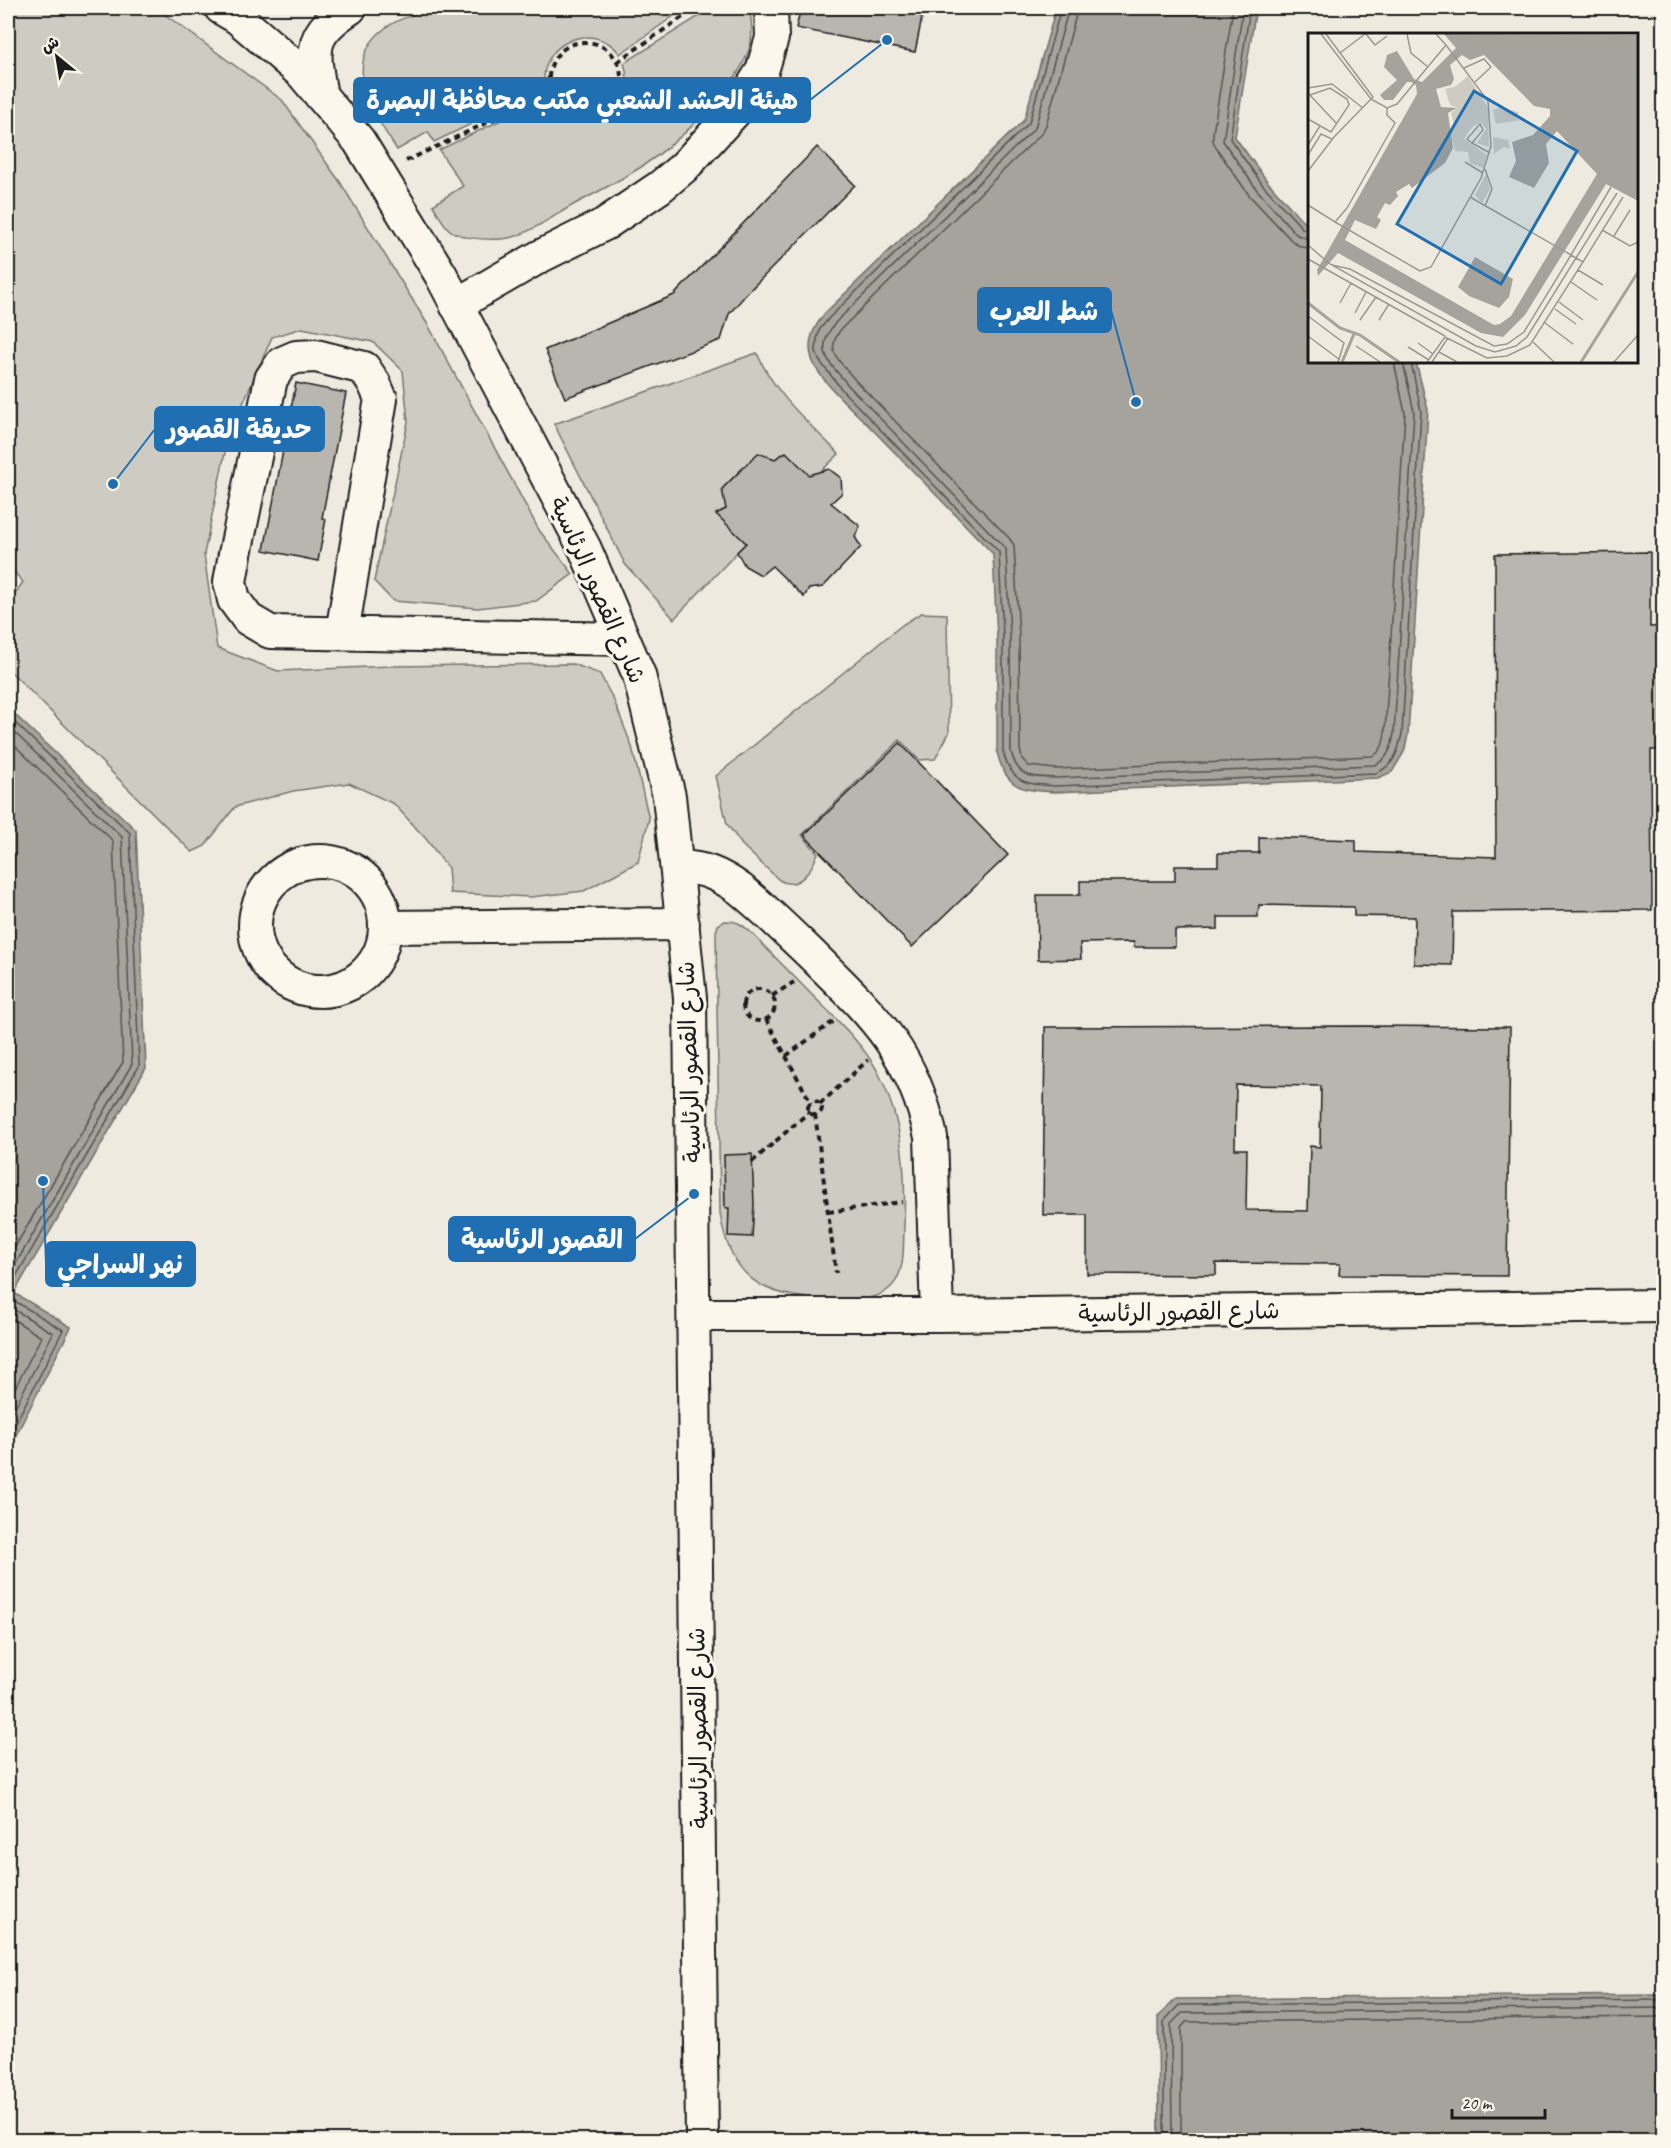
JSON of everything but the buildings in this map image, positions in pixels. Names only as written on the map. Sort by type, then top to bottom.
[{"type":"street","name":"شارع القصور الرئاسية","points":[[221,8],[238,18],[302,73],[359,141],[441,274],[585,549],[639,675],[669,796],[690,998],[702,2140]]},
{"type":"street","points":[[321,96],[315,64],[317,40],[329,21],[350,8]]},
{"type":"street","points":[[456,305],[539,257],[605,224],[660,187],[684,167],[741,106],[762,70],[772,38],[771,8]]},
{"type":"street","points":[[342,633],[381,399],[374,382],[364,368],[316,356],[296,357],[282,363],[271,379],[230,582],[234,600],[248,619],[270,632],[623,639]]},
{"type":"street","points":[[318,861],[339,863],[358,872],[373,887],[382,906],[386,927],[381,948],[370,967],[353,981],[333,990],[311,990],[291,984],[273,971],[261,953],[255,932],[256,910],[265,891],[279,875],[297,865],[318,861]]},
{"type":"street","points":[[677,868],[702,868],[728,880],[740,889],[860,1002],[900,1053],[916,1084],[926,1112],[931,1137],[937,1314]]},
{"type":"street","points":[[386,927],[683,924]]},
{"type":"street","name":"شارع القصور الرئاسية","points":[[693,1315],[1664,1306]]},
{"type":"path","points":[[617,62],[696,8]]},
{"type":"path","points":[[587,43],[599,46],[609,52],[617,62],[620,73],[617,95],[600,111],[578,114],[558,102],[552,92],[549,81],[550,69],[560,54],[575,44],[587,43]]},
{"type":"path","points":[[379,174],[552,92]]},
{"type":"path","points":[[755,990],[766,991],[774,998],[775,1009],[766,1019],[753,1020],[744,1009],[745,1000],[755,990]]},
{"type":"path","points":[[786,1056],[860,1002]]},
{"type":"path","points":[[766,1019],[811,1103]]},
{"type":"path","points":[[820,1104],[891,1040]]},
{"type":"path","points":[[815,1114],[808,1107],[817,1101],[820,1104]]},
{"type":"path","points":[[815,1114],[821,1110],[820,1104]]},
{"type":"path","points":[[752,1162],[810,1111]]},
{"type":"path","points":[[815,1114],[836,1273]]},
{"type":"path","points":[[828,1212],[934,1198]]},
{"type":"shaded area","points":[[8,8],[156,8],[282,100],[340,182],[428,325],[539,530],[573,574],[536,601],[478,608],[393,601],[374,581],[408,422],[403,371],[373,342],[302,328],[272,337],[228,438],[204,554],[217,648],[278,671],[391,666],[573,664],[600,674],[615,703],[632,747],[649,819],[638,862],[584,891],[531,897],[450,893],[448,868],[427,840],[394,804],[349,783],[293,791],[235,807],[205,846],[192,852],[8,669],[8,604],[23,582],[8,565]]},
{"type":"shaded area","points":[[431,8],[685,8],[620,54],[609,43],[596,38],[582,37],[569,41],[558,48],[549,59],[545,72],[545,88],[434,142],[428,132],[397,150],[379,121],[365,90],[362,74],[364,58],[371,43],[389,25]]},
{"type":"shaded area","points":[[712,8],[749,8],[752,30],[750,47],[730,84],[702,116],[671,145],[633,172],[520,235],[499,239],[472,238],[457,234],[446,226],[433,205],[463,186],[439,150],[549,97],[561,111],[575,118],[590,119],[603,116],[615,108],[623,96],[627,81],[624,63]]},
{"type":"shaded area","points":[[757,353],[764,368],[783,395],[839,454],[813,479],[760,453],[725,486],[733,506],[721,511],[721,517],[746,543],[674,619],[625,564],[554,424]]},
{"type":"shaded area","points":[[921,613],[947,614],[949,733],[935,759],[919,760],[900,740],[802,835],[818,853],[803,878],[792,883],[779,880],[742,845],[727,824],[716,776],[902,625]]},
{"type":"shaded area","points":[[725,921],[736,922],[749,931],[842,1025],[875,1066],[888,1095],[902,1150],[905,1206],[903,1250],[899,1274],[891,1287],[880,1295],[860,1299],[794,1296],[759,1284],[745,1273],[734,1258],[720,1213],[716,932],[718,925]]},
{"type":"water","points":[[1056,8],[1256,8],[1235,137],[1267,181],[1308,227],[1308,363],[1416,363],[1428,410],[1408,735],[1404,752],[1392,772],[1378,778],[1055,792],[1024,788],[1010,780],[1005,774],[997,752],[997,638],[993,554],[821,376],[812,359],[810,346],[817,324],[825,313],[1024,120]]},
{"type":"water","points":[[8,708],[136,830],[146,1068],[14,1293],[71,1327],[8,1451]]},
{"type":"water","points":[[1663,1995],[1663,2140],[1159,2140],[1158,2017],[1176,1999]]},
{"type":"place","name":"هيئة الحشد الشعبي مكتب محافظة البصرة","points":[[887,40]]},
{"type":"place","name":"شط العرب","points":[[1136,402]]},
{"type":"place","name":"حديقة القصور","points":[[113,484]]},
{"type":"place","name":"نهر السراجي","points":[[43,1181]]},
{"type":"place","name":"القصور الرئاسية","points":[[694,1194]]}]
